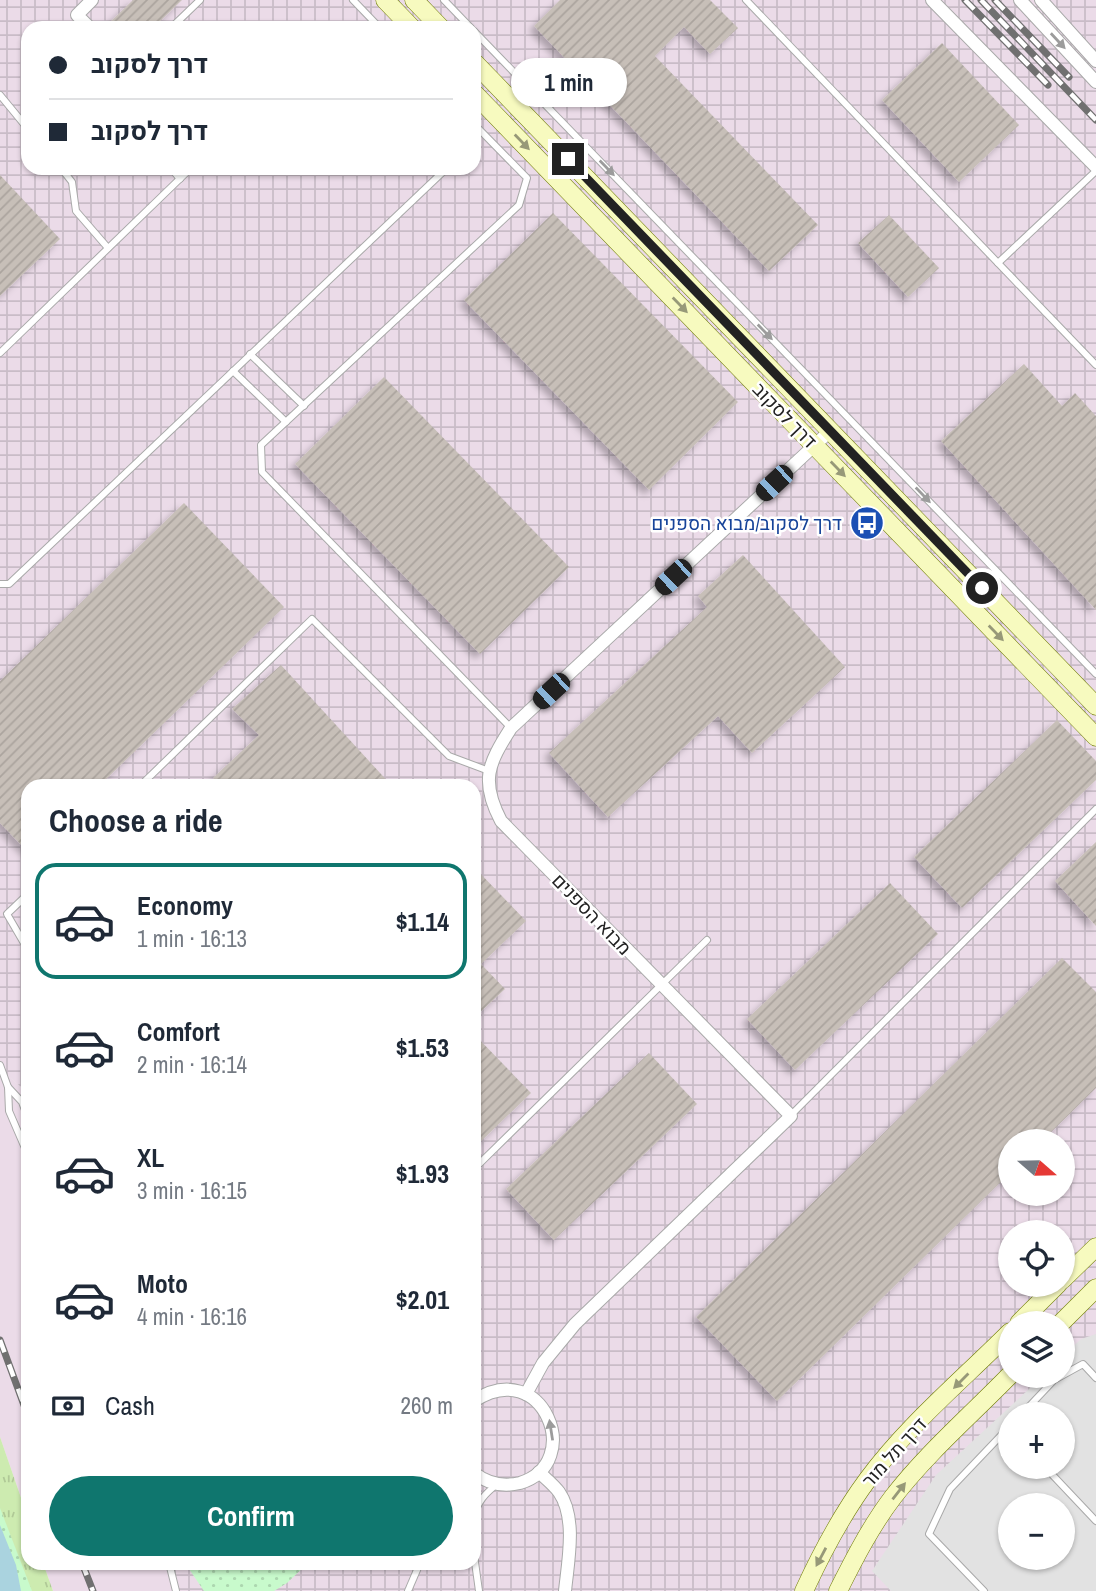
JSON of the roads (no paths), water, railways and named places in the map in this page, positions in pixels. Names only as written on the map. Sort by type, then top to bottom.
[{"type":"street","points":[[83,21],[77,15],[93,0]]},
{"type":"street","points":[[385,0],[405,21]]},
{"type":"street","points":[[414,0],[434,21]]},
{"type":"street","points":[[932,0],[1096,169]]},
{"type":"street","points":[[1020,0],[1096,82]]},
{"type":"street","points":[[1041,0],[1096,61]]},
{"type":"street","name":"דרך לסקוב","points":[[481,69],[1096,706]]},
{"type":"street","name":"דרך לסקוב","points":[[481,100],[1096,737]]},
{"type":"street","points":[[489,771],[494,755],[511,728],[830,431]]},
{"type":"street","name":"מבוא הספנים","points":[[489,771],[487,788],[500,821],[790,1116]]},
{"type":"street","points":[[526,1394],[543,1363],[575,1324],[790,1116]]},
{"type":"street","points":[[1075,1267],[1096,1247]]},
{"type":"street","points":[[1073,1311],[1096,1288]]},
{"type":"street","points":[[1031,1311],[1045,1297]]},
{"type":"street","name":"דרך תל מור","points":[[804,1591],[844,1516],[868,1479],[890,1452],[998,1344]]},
{"type":"street","name":"דרך תל מור","points":[[842,1588],[876,1522],[893,1498],[914,1472],[998,1387]]},
{"type":"street","points":[[481,1397],[499,1390],[526,1394],[539,1403],[548,1415],[553,1430],[550,1452],[539,1472],[526,1481],[496,1485],[481,1478]]},
{"type":"street","points":[[539,1472],[558,1491],[566,1506],[569,1535],[565,1591]]},
{"type":"lane","points":[[178,21],[200,0]]},
{"type":"lane","points":[[353,0],[373,21]]},
{"type":"lane","points":[[444,0],[465,21]]},
{"type":"lane","points":[[746,0],[1096,365]]},
{"type":"lane","points":[[481,37],[1096,674]]},
{"type":"lane","points":[[0,95],[21,120]]},
{"type":"lane","points":[[481,131],[527,178],[519,205],[261,445],[262,472],[511,728]]},
{"type":"lane","points":[[998,263],[1096,169]]},
{"type":"lane","points":[[66,175],[72,182],[76,211],[108,248]]},
{"type":"lane","points":[[177,175],[180,179]]},
{"type":"lane","points":[[0,353],[184,175]]},
{"type":"lane","points":[[0,584],[9,583],[440,175]]},
{"type":"lane","points":[[250,354],[304,406]]},
{"type":"lane","points":[[233,371],[286,422]]},
{"type":"lane","points":[[146,779],[312,618],[449,756],[489,771]]},
{"type":"lane","points":[[790,1116],[1096,809]]},
{"type":"lane","points":[[21,901],[7,914],[21,938]]},
{"type":"lane","points":[[481,1162],[707,940]]},
{"type":"lane","points":[[0,1065],[8,1087],[9,1111],[21,1139]]},
{"type":"lane","points":[[8,1087],[21,1101]]},
{"type":"lane","points":[[1033,1402],[1054,1380],[1083,1364],[1096,1378]]},
{"type":"lane","points":[[984,1591],[929,1534],[950,1489],[998,1440]]},
{"type":"lane","points":[[1056,1479],[1096,1521]]},
{"type":"lane","points":[[481,1499],[496,1485]]},
{"type":"lane","points":[[171,1570],[176,1591]]},
{"type":"lane","points":[[408,1591],[416,1570]]},
{"type":"lane","points":[[476,1570],[479,1591]]},
{"type":"water","points":[[0,1525],[16,1565],[21,1591],[0,1591]]},
{"type":"railway","points":[[965,0],[1048,85]]},
{"type":"railway","points":[[981,0],[1096,120]]},
{"type":"railway","points":[[995,0],[1069,77]]},
{"type":"railway","points":[[0,1340],[21,1397]]},
{"type":"railway","points":[[85,1570],[93,1591]]},
{"type":"place","name":"דרך לסקוב/מבוא הספנים","points":[[867,523]]}]
